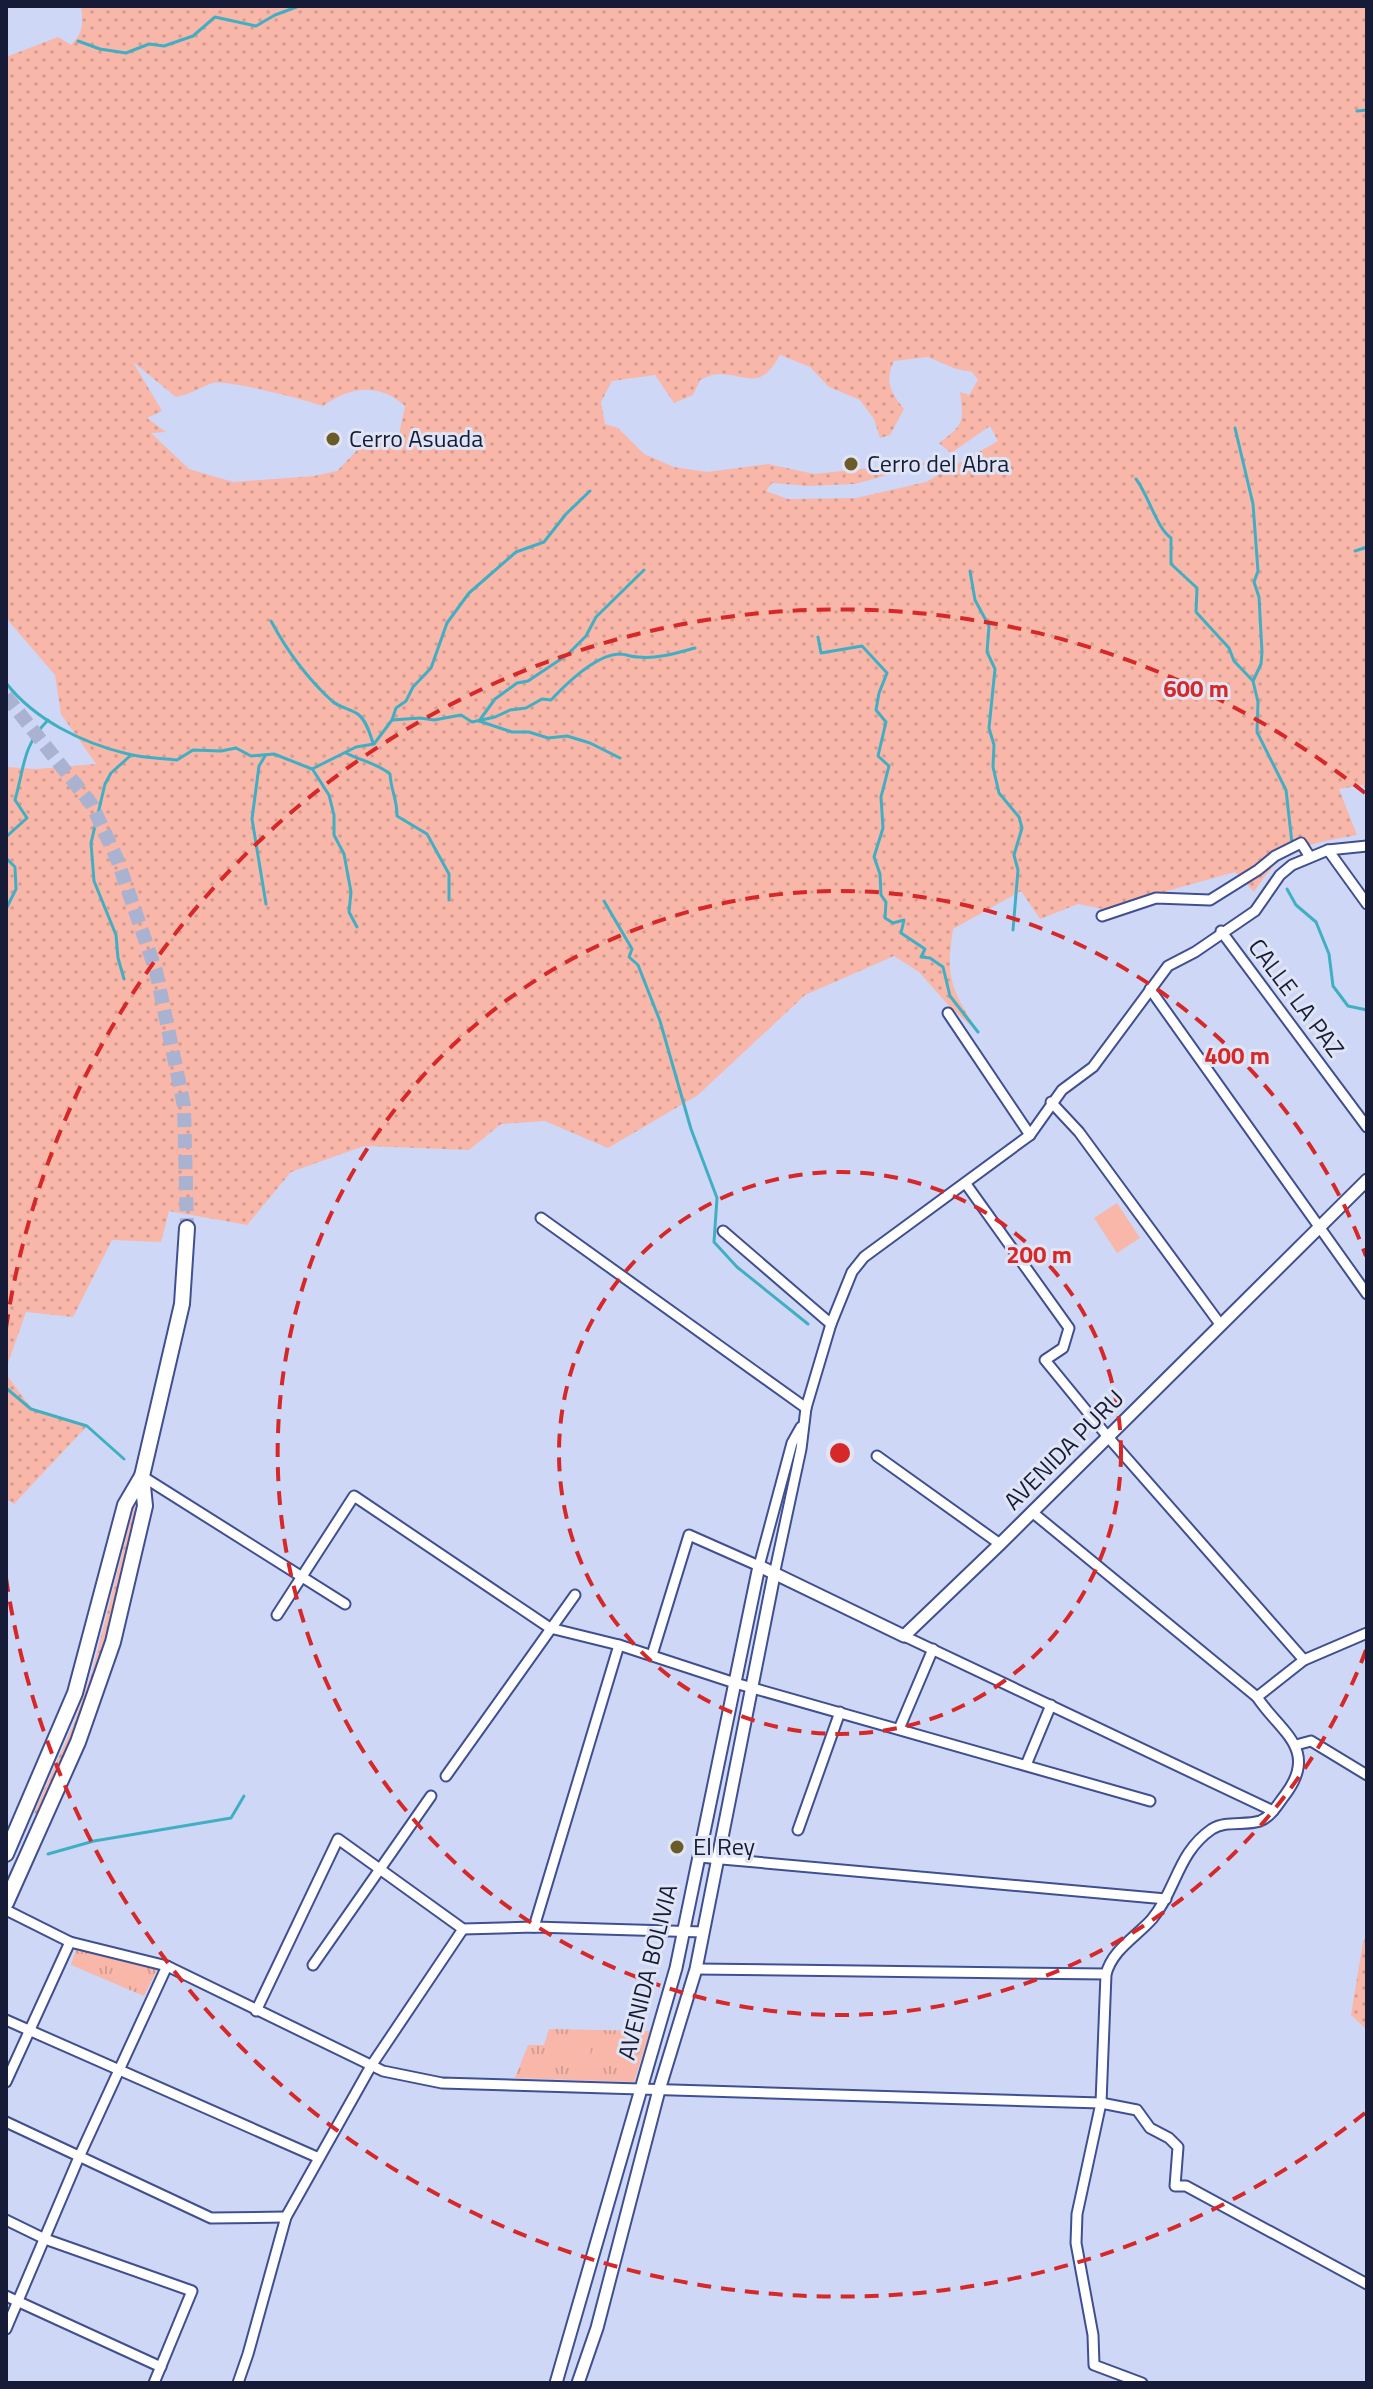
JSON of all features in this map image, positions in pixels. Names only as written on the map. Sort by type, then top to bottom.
[{"type":"main road","points":[[23,1865],[6,1856],[75,1693],[125,1505],[142,1476],[182,1304],[187,1228]]},
{"type":"main road","points":[[6,1903],[78,1742],[113,1642],[145,1506],[142,1476]]},
{"type":"street","points":[[1102,916],[1156,898],[1210,900],[1275,856],[1301,843],[1310,857]]},
{"type":"street","points":[[774,1575],[801,1449],[806,1408],[831,1324],[852,1272],[870,1251],[1030,1135],[1051,1102],[1093,1067],[1168,966],[1195,952],[1221,931],[1255,911],[1280,875],[1292,865],[1328,850],[1367,846]]},
{"type":"street","points":[[1328,850],[1367,904]]},
{"type":"street","name":"CALLE LA PAZ","points":[[1221,931],[1367,1127]]},
{"type":"street","points":[[1150,989],[1367,1294]]},
{"type":"street","points":[[948,1013],[1030,1135]]},
{"type":"street","points":[[1051,1102],[1079,1132],[1220,1324]]},
{"type":"street","name":"AVENIDA PURU","points":[[904,1636],[1367,1180]]},
{"type":"street","points":[[966,1184],[1069,1328],[1063,1348],[1045,1360],[1108,1437],[1304,1660]]},
{"type":"street","points":[[541,1218],[806,1408]]},
{"type":"street","points":[[723,1231],[831,1324]]},
{"type":"street","points":[[759,1566],[792,1443],[803,1423]]},
{"type":"street","points":[[877,1456],[1000,1544]]},
{"type":"street","points":[[142,1476],[345,1604]]},
{"type":"street","points":[[277,1615],[354,1496],[550,1628],[619,1645],[735,1683],[1150,1801]]},
{"type":"street","points":[[1032,1512],[1257,1697],[1270,1717],[1290,1735],[1296,1745],[1298,1768],[1289,1790],[1273,1811],[1260,1821],[1215,1827],[1190,1848],[1166,1899],[1152,1918],[1117,1952],[1106,1974],[1101,2103],[1077,2214],[1076,2243],[1093,2335],[1094,2365],[1142,2383]]},
{"type":"street","points":[[652,1655],[689,1535],[1273,1811]]},
{"type":"street","name":"AVENIDA BOLIVIA","points":[[556,2383],[676,1968],[759,1566]]},
{"type":"street","name":"AVENIDA BOLIVIA","points":[[578,2383],[597,2328],[659,2090],[696,1969],[774,1575]]},
{"type":"street","points":[[446,1776],[575,1595]]},
{"type":"street","points":[[1257,1697],[1304,1660],[1367,1633]]},
{"type":"street","points":[[534,1927],[619,1645]]},
{"type":"street","points":[[899,1729],[933,1649]]},
{"type":"street","points":[[1026,1765],[1051,1705]]},
{"type":"street","points":[[798,1830],[840,1712]]},
{"type":"street","points":[[1296,1745],[1311,1741],[1367,1775]]},
{"type":"street","points":[[313,1965],[431,1796]]},
{"type":"street","points":[[256,2011],[338,1839],[463,1929],[534,1927],[703,1932]]},
{"type":"street","points":[[699,1857],[1166,1899]]},
{"type":"street","points":[[6,1910],[70,1942],[167,1966],[383,2071],[442,2083],[1101,2103],[1137,2110],[1150,2128],[1178,2147],[1175,2186],[1186,2186],[1367,2284]]},
{"type":"street","points":[[238,2383],[286,2217],[371,2066],[463,1929]]},
{"type":"street","points":[[6,2082],[70,1942]]},
{"type":"street","points":[[6,2329],[79,2157],[167,1966]]},
{"type":"street","points":[[696,1969],[1106,1974]]},
{"type":"street","points":[[6,2020],[319,2158]]},
{"type":"street","points":[[6,2122],[211,2218],[286,2217]]},
{"type":"street","points":[[6,2220],[45,2239],[192,2291],[154,2383]]},
{"type":"street","points":[[6,2296],[161,2367]]},
{"type":"green space","points":[[81,6],[1367,6],[1367,792],[1363,785],[1339,789],[1357,835],[1310,845],[1286,856],[1265,876],[1254,892],[1235,872],[1103,909],[1078,904],[1040,919],[1021,891],[953,929],[950,961],[953,984],[978,1032],[950,1007],[919,972],[894,956],[805,995],[698,1095],[608,1148],[545,1121],[501,1124],[469,1150],[364,1146],[291,1172],[247,1225],[169,1211],[161,1242],[112,1240],[73,1317],[26,1312],[6,1369],[6,767],[36,769],[96,764],[61,714],[55,675],[6,618],[6,57],[58,37],[71,45],[80,31]],"holes":[[[780,355],[810,367],[829,387],[860,400],[874,419],[880,438],[890,435],[904,409],[890,386],[894,361],[928,357],[972,372],[978,380],[969,395],[960,392],[962,417],[958,427],[939,443],[951,453],[990,426],[998,441],[926,482],[856,498],[788,499],[766,491],[772,483],[808,486],[855,484],[938,461],[814,474],[768,464],[707,472],[674,467],[644,454],[618,428],[605,424],[601,402],[612,381],[655,375],[674,403],[693,395],[700,380],[712,375],[760,377]],[[133,362],[176,397],[212,383],[233,384],[323,406],[354,391],[385,393],[405,406],[398,439],[364,443],[337,471],[314,476],[233,482],[189,469],[151,433],[166,432],[147,418],[162,411]]]},
{"type":"green space","points":[[1117,1203],[1140,1238],[1117,1253],[1094,1218]]},
{"type":"green space","points":[[6,1374],[31,1408],[87,1426],[14,1504],[6,1499]]},
{"type":"green space","points":[[135,1503],[133,1537],[95,1685],[42,1816],[34,1813],[74,1723],[92,1672]]},
{"type":"green space","points":[[1367,1936],[1367,2030],[1351,2015],[1363,1942]]},
{"type":"green space","points":[[77,1946],[158,1968],[144,1996],[71,1965]]},
{"type":"green space","points":[[549,2029],[650,2031],[634,2082],[515,2078],[528,2045],[544,2045]]},
{"type":"green space","points":[[556,2038],[591,2039],[590,2064],[555,2063]]},
{"type":"waterway","points":[[78,41],[100,49],[126,53],[149,44],[164,46],[193,36],[215,17],[256,26],[299,6]]},
{"type":"waterway","points":[[1357,111],[1367,110]]},
{"type":"waterway","points":[[1235,428],[1253,504],[1258,571],[1254,582],[1259,597],[1262,652],[1261,664],[1253,681]]},
{"type":"waterway","points":[[1136,479],[1161,527],[1171,538],[1171,564],[1197,588],[1196,612],[1229,648],[1234,661],[1253,681],[1258,702],[1257,732],[1286,790],[1292,843]]},
{"type":"waterway","points":[[6,683],[45,719],[111,749],[177,760],[193,750],[236,748],[251,756],[274,754],[312,769],[356,747],[374,744],[392,720],[396,708],[406,701],[413,687],[431,668],[447,623],[469,593],[516,552],[544,542],[566,514],[590,491]]},
{"type":"waterway","points":[[1355,551],[1367,547]]},
{"type":"waterway","points":[[620,758],[567,736],[548,738],[529,732],[512,732],[479,721],[495,699],[567,655],[586,636],[596,617],[644,570]]},
{"type":"waterway","points":[[970,571],[975,600],[989,626],[987,652],[995,669],[989,728],[994,745],[993,767],[999,793],[1019,817],[1022,828],[1014,855],[1018,870],[1013,930]]},
{"type":"waterway","points":[[271,621],[314,683],[335,703],[362,718],[373,743]]},
{"type":"waterway","points":[[818,637],[821,653],[862,646],[887,673],[876,710],[886,722],[878,756],[889,766],[881,797],[883,828],[874,857],[880,874],[881,895],[886,902],[885,918],[893,923],[904,920],[901,933],[925,949],[921,957],[930,958],[943,967],[950,996],[978,1032]]},
{"type":"waterway","points":[[392,720],[434,720],[461,715],[472,722],[495,717],[510,710],[526,708],[542,699],[551,700],[582,671],[601,659],[619,654],[653,657],[695,648]]},
{"type":"waterway","points":[[6,842],[6,837],[27,818],[15,800],[29,748],[48,720]]},
{"type":"waterway","points":[[346,753],[390,774],[397,816],[427,834],[449,874],[449,900]]},
{"type":"waterway","points":[[124,979],[116,935],[94,881],[91,843],[105,784],[111,773],[130,756]]},
{"type":"waterway","points":[[265,756],[259,766],[252,819],[266,904]]},
{"type":"waterway","points":[[313,770],[329,795],[334,815],[334,835],[344,854],[351,892],[349,912],[357,927]]},
{"type":"waterway","points":[[6,858],[15,867],[16,889],[6,909]]},
{"type":"waterway","points":[[1287,889],[1296,905],[1316,922],[1329,954],[1333,986],[1348,1006],[1367,1010]]},
{"type":"waterway","points":[[604,901],[632,949],[629,957],[638,965],[660,1021],[691,1129],[717,1198],[714,1242],[737,1267],[808,1324]]},
{"type":"waterway","points":[[6,1388],[31,1409],[87,1426],[124,1459]]},
{"type":"waterway","points":[[48,1854],[94,1841],[231,1818],[244,1796]]},
{"type":"tunnel","points":[[6,696],[92,805],[117,859],[156,971],[184,1106],[187,1228]]},
{"type":"place","name":"Cerro Asuada","points":[[333,439]]},
{"type":"place","name":"Cerro del Abra","points":[[851,464]]},
{"type":"place","name":"El Rey","points":[[677,1847]]}]
